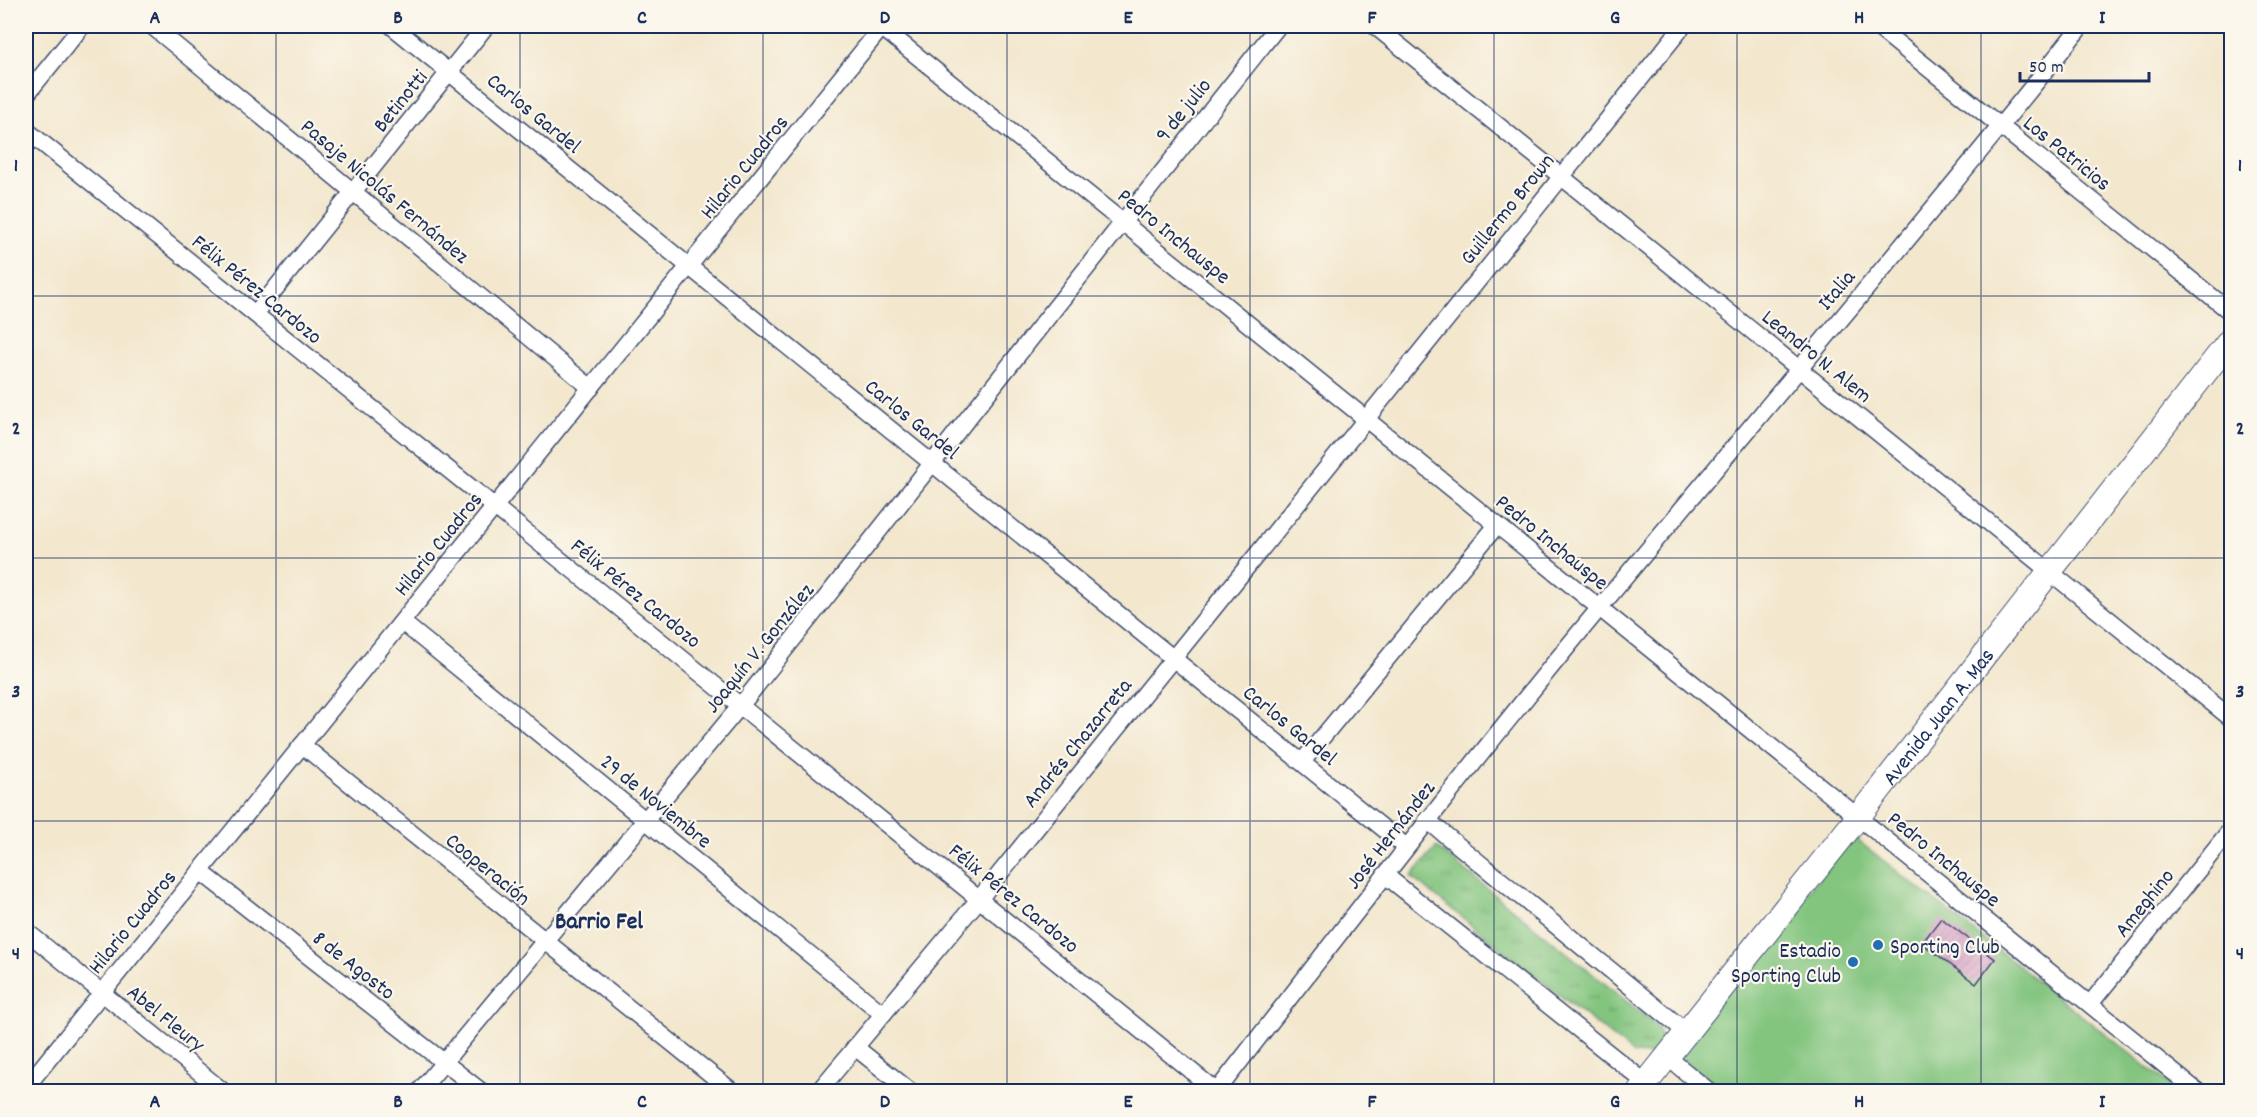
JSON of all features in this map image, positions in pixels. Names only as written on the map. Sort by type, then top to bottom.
[{"type":"main road","name":"Avenida Juan A. Mas","points":[[1642,1087],[1858,817],[2232,338]]},
{"type":"street","points":[[26,95],[82,26]]},
{"type":"street","name":"Pasaje Nicolás Fernández","points":[[152,26],[591,388]]},
{"type":"street","name":"Carlos Gardel","points":[[392,26],[1405,846]]},
{"type":"street","name":"Betinotti","points":[[255,314],[486,26]]},
{"type":"street","name":"Pedro Inchauspe","points":[[882,26],[2198,1092]]},
{"type":"street","name":"Hilario Cuadros","points":[[26,1087],[691,267],[882,26]]},
{"type":"street","name":"9 de julio","points":[[1121,221],[1278,26]]},
{"type":"street","name":"Leandro N. Alem","points":[[1375,26],[2232,719]]},
{"type":"street","name":"Guillermo Brown","points":[[1366,419],[1683,26]]},
{"type":"street","name":"Los Patricios","points":[[1876,26],[2232,313]]},
{"type":"street","name":"Italia","points":[[1600,608],[2001,126],[2081,26]]},
{"type":"street","name":"Félix Pérez Cardozo","points":[[26,130],[1217,1091]]},
{"type":"street","name":"Joaquín V. González","points":[[419,1092],[741,705],[1121,221]]},
{"type":"street","name":"Andrés Chazarreta","points":[[818,1092],[980,898],[1366,419]]},
{"type":"street","points":[[1302,762],[1497,525]]},
{"type":"street","name":"José Hernández","points":[[1217,1091],[1405,846],[1600,608]]},
{"type":"street","name":"29 de Noviembre","points":[[402,622],[883,1014]]},
{"type":"street","name":"Cooperación","points":[[302,745],[733,1092]]},
{"type":"street","points":[[1427,820],[1685,1031]]},
{"type":"street","name":"Ameghino","points":[[2090,1004],[2232,828]]},
{"type":"street","name":"8 de Agosto","points":[[200,871],[482,1092]]},
{"type":"street","points":[[1385,875],[1642,1087]]},
{"type":"street","name":"Abel Fleury","points":[[26,931],[224,1092]]},
{"type":"street","points":[[855,1047],[911,1092]]},
{"type":"street","points":[[1666,1056],[1710,1092]]},
{"type":"green space","name":"Sporting Club","points":[[1852,836],[2178,1091],[1724,1091],[1677,1055]]},
{"type":"green space","points":[[1436,847],[1657,1026],[1666,1056],[1634,1054],[1411,877]]},
{"type":"building","points":[[1941,918],[1995,959],[1976,984],[1922,943]]},
{"type":"place","name":"Sporting Club","points":[[1878,945]]},
{"type":"place","name":"Estadio Sporting Club","points":[[1853,962]]},
{"type":"district","name":"Barrio Fel","points":[[599,920]]}]
